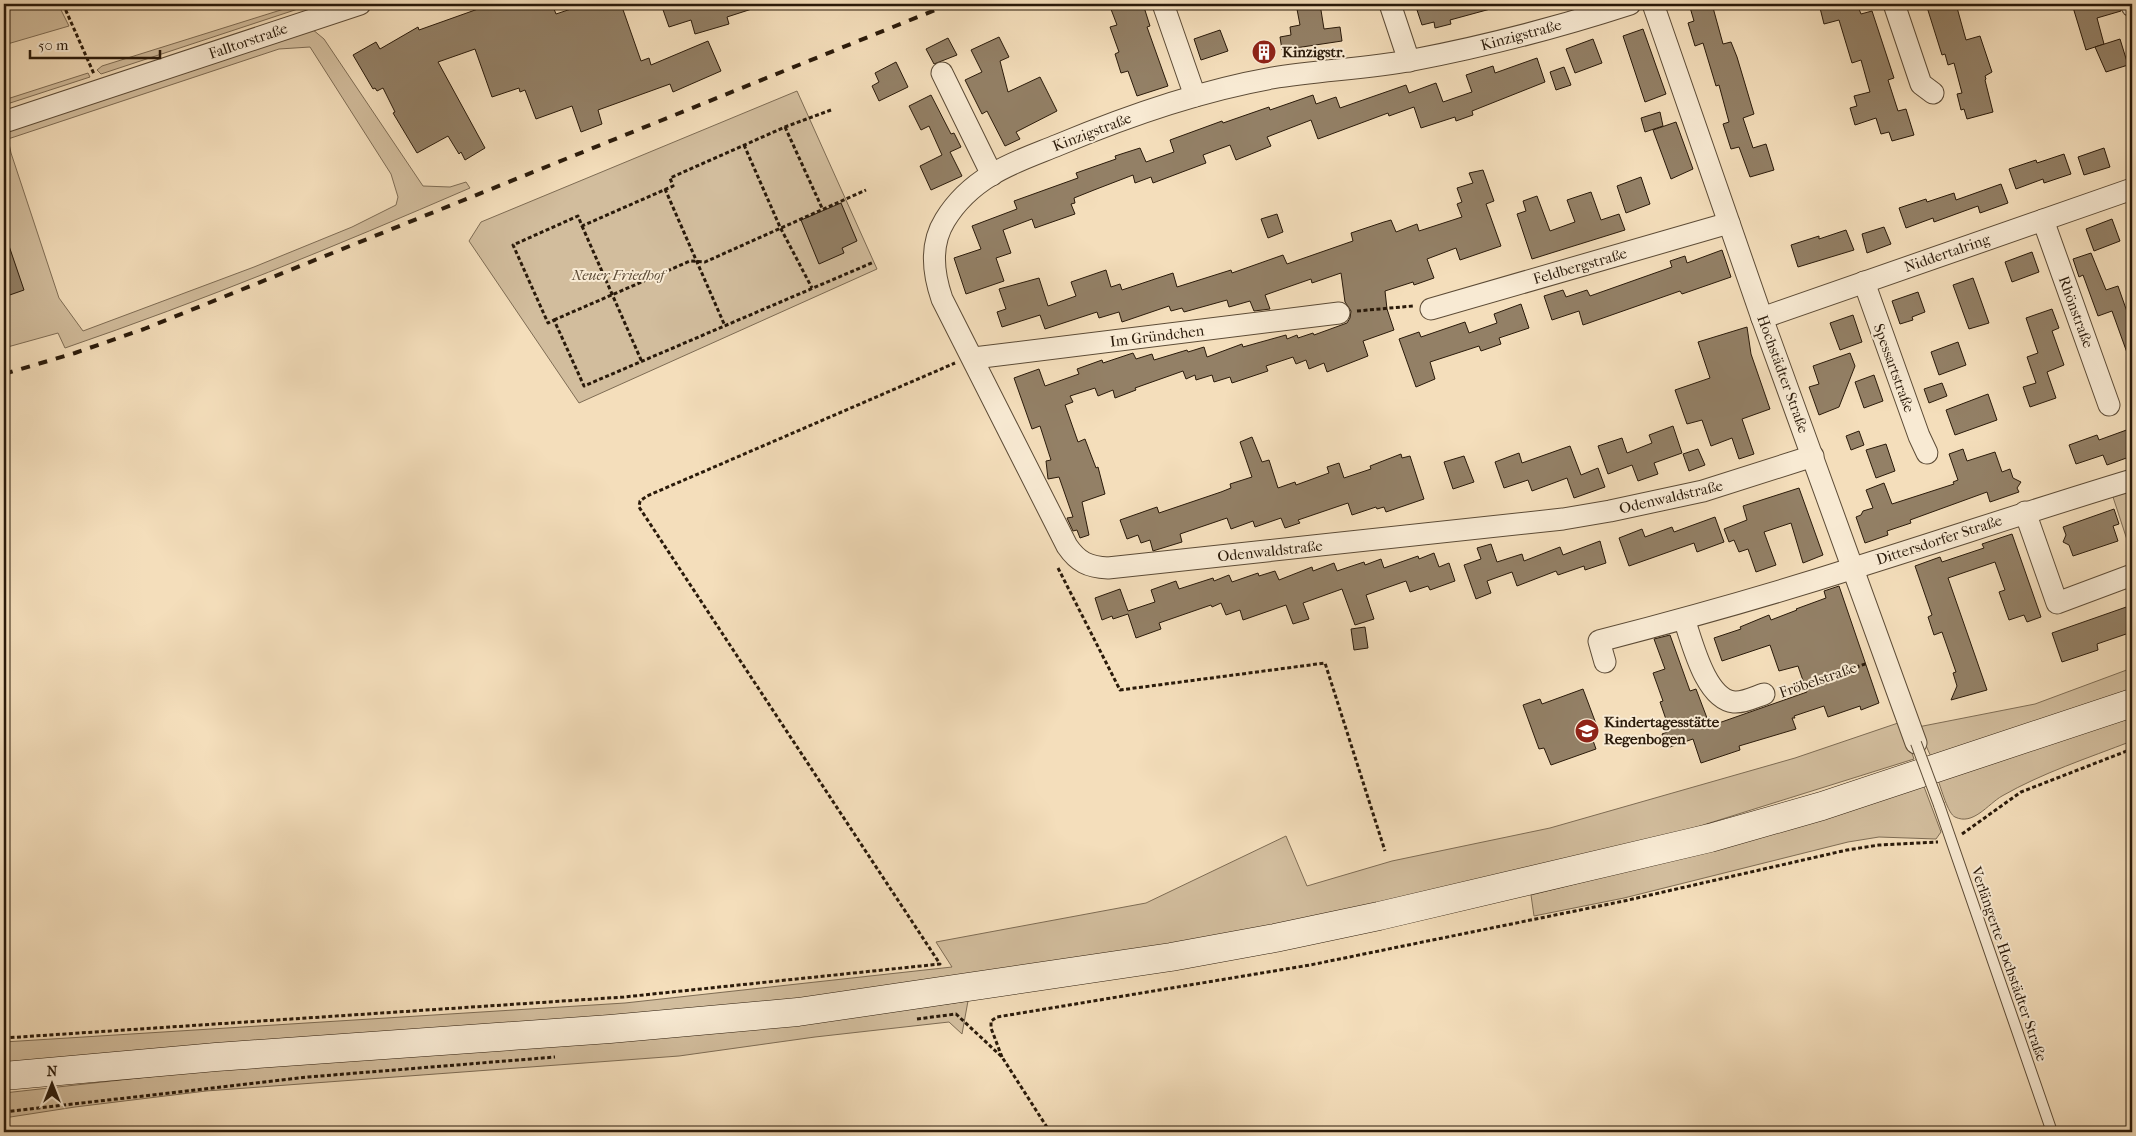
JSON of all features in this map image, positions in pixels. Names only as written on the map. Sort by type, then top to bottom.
[{"type":"main road","points":[[4,1076],[216,1057],[494,1039],[789,1013],[1171,957],[1276,938],[1388,914],[1710,838],[1850,797],[2132,703]]},
{"type":"street","name":"Falltorstraße","points":[[4,122],[360,4]]},
{"type":"street","points":[[1164,4],[1195,96]]},
{"type":"street","points":[[1390,4],[1409,61]]},
{"type":"street","name":"Kinzigstraße","points":[[938,236],[944,221],[962,198],[992,175],[1085,134],[1195,96],[1284,76],[1364,68],[1409,61],[1538,31],[1630,4]]},
{"type":"street","name":"Hochstädter Straße","points":[[1653,4],[1762,318],[1916,743]]},
{"type":"street","points":[[1894,4],[1921,84],[1933,93]]},
{"type":"street","points":[[942,73],[992,175]]},
{"type":"street","name":"Niddertalring","points":[[1762,318],[2132,188]]},
{"type":"street","name":"Rhönstraße","points":[[2043,220],[2109,405]]},
{"type":"street","name":"Feldbergstraße","points":[[1431,309],[1729,223]]},
{"type":"street","name":"Odenwaldstraße","points":[[938,236],[934,251],[937,283],[942,298],[1067,546],[1075,558],[1084,564],[1108,568],[1517,524],[1610,511],[1684,495],[1744,479],[1813,456]]},
{"type":"street","name":"Spessartstraße","points":[[1864,282],[1919,436],[1927,453]]},
{"type":"street","name":"Im Gründchen","points":[[973,357],[1339,313]]},
{"type":"street","name":"Dittersdorfer Straße","points":[[1854,569],[2025,512],[2132,480]]},
{"type":"street","points":[[2025,512],[2057,603],[2132,575]]},
{"type":"street","points":[[1605,662],[1599,641],[1684,619],[1854,569]]},
{"type":"street","name":"Fröbelstraße","points":[[1684,619],[1704,676],[1724,698],[1737,702],[1764,694]]},
{"type":"lane","name":"Verlängerte Hochstädter Straße","points":[[1916,743],[2052,1132]]},
{"type":"path","points":[[63,4],[101,91]]},
{"type":"path","points":[[582,226],[673,186],[670,178],[785,127],[830,110]]},
{"type":"path","points":[[785,127],[822,208]]},
{"type":"path","points":[[744,145],[780,227],[812,288]]},
{"type":"path","points":[[665,189],[725,326]]},
{"type":"path","points":[[642,362],[613,295],[582,226],[578,216],[513,245],[548,323],[613,295],[690,261],[704,262],[866,190]]},
{"type":"path","points":[[554,320],[584,386],[874,262]]},
{"type":"path","points":[[1339,313],[1418,306],[1431,309]]},
{"type":"path","points":[[4,1038],[624,997],[940,964],[639,507],[640,500],[647,496],[973,357]]},
{"type":"path","points":[[1067,546],[1058,566],[1120,690],[1325,662],[1385,851]]},
{"type":"path","name":"Fröbelstraße","points":[[1764,694],[1772,696],[1885,657]]},
{"type":"path","points":[[1050,1132],[1002,1057],[991,1028],[991,1021],[997,1017],[1310,965],[1624,902],[1847,850],[1879,845],[1950,842],[2021,792],[2132,749]]},
{"type":"path","points":[[916,1019],[956,1014],[1002,1057]]},
{"type":"path","points":[[4,1112],[308,1077],[564,1056]]},
{"type":"green space","points":[[4,4],[58,4],[69,26],[4,45]]},
{"type":"green space","points":[[300,4],[313,4],[101,74],[97,70],[102,66]]},
{"type":"green space","points":[[312,29],[324,39],[423,186],[450,187],[466,182],[470,188],[269,272],[65,348],[58,333],[4,348],[4,131]],"holes":[[[310,47],[391,174],[398,197],[396,205],[352,227],[254,267],[83,331],[59,298],[8,139],[279,49]]]},
{"type":"green space","points":[[88,73],[90,77],[4,105],[4,100]]},
{"type":"green space","name":"Neuer Friedhof","points":[[797,91],[877,269],[579,403],[469,241],[481,222]]},
{"type":"green space","points":[[2132,491],[2132,555],[2113,497]]},
{"type":"green space","points":[[2132,668],[2132,691],[1931,757],[1918,727],[2035,704]]},
{"type":"green space","points":[[2132,715],[2132,741],[2033,780],[2002,796],[1980,813],[1968,819],[1952,815],[1938,780]]},
{"type":"green space","points":[[1901,722],[1914,759],[1700,826],[1556,866],[1273,928],[797,1005],[4,1068],[4,1042],[625,1003],[952,967],[936,942],[1146,903],[1286,836],[1307,886],[1392,861],[1550,828],[1795,758]]},
{"type":"green space","points":[[1923,784],[1941,832],[1936,839],[1879,837],[1848,842],[1624,898],[1534,916],[1531,895],[1710,850]]},
{"type":"green space","points":[[968,1001],[962,1034],[949,1022],[815,1037],[679,1056],[206,1091],[4,1118],[4,1093],[219,1069],[901,1010]]},
{"type":"building","points":[[492,4],[552,4],[556,14],[586,4],[621,4],[641,61],[649,58],[651,65],[708,41],[721,71],[673,92],[670,84],[598,110],[602,124],[581,132],[572,106],[536,119],[525,90],[520,92],[519,88],[492,97],[475,49],[438,62],[485,148],[465,160],[448,136],[417,153],[393,113],[395,112],[383,88],[377,91],[375,88],[373,89],[353,55],[376,42],[380,49],[418,27],[419,30]]},
{"type":"building","points":[[661,4],[757,4],[758,7],[727,17],[729,24],[695,34],[691,20],[669,27]]},
{"type":"building","points":[[1109,4],[1143,4],[1150,26],[1147,27],[1168,86],[1137,96],[1128,71],[1121,73],[1115,54],[1119,52],[1110,27],[1117,25]]},
{"type":"building","points":[[1296,4],[1320,4],[1324,29],[1340,27],[1342,41],[1282,50],[1280,37],[1291,35],[1290,27],[1300,25]]},
{"type":"building","points":[[1415,4],[1493,4],[1494,8],[1450,20],[1451,24],[1435,28],[1434,22],[1422,25]]},
{"type":"building","points":[[1689,4],[1712,4],[1723,44],[1731,42],[1737,57],[1754,114],[1743,118],[1753,148],[1766,144],[1774,170],[1750,177],[1739,147],[1731,149],[1723,124],[1729,122],[1719,85],[1716,86],[1703,43],[1695,46],[1688,23],[1694,21]]},
{"type":"building","points":[[1819,4],[1857,4],[1861,14],[1872,11],[1894,78],[1888,80],[1898,111],[1906,109],[1914,135],[1892,141],[1889,132],[1881,134],[1876,118],[1855,125],[1850,108],[1857,106],[1854,96],[1870,92],[1861,60],[1852,63],[1839,20],[1824,24]]},
{"type":"building","points":[[1926,4],[1956,4],[1966,40],[1980,36],[1992,72],[1985,76],[1985,80],[1993,112],[1967,119],[1964,109],[1961,110],[1957,94],[1962,93],[1954,63],[1948,65],[1945,54],[1942,55]]},
{"type":"building","points":[[2072,4],[2120,4],[2121,11],[2097,18],[2104,44],[2086,50]]},
{"type":"building","points":[[1643,29],[1666,94],[1645,102],[1623,36]]},
{"type":"building","points":[[1220,30],[1228,51],[1201,60],[1194,39]]},
{"type":"building","points":[[999,37],[1009,57],[1000,61],[1008,92],[1040,77],[1057,111],[1016,132],[1020,139],[1005,146],[987,111],[982,114],[965,80],[982,72],[971,50]]},
{"type":"building","points":[[948,38],[957,55],[934,64],[926,49]]},
{"type":"building","points":[[1593,39],[1602,63],[1575,73],[1566,49]]},
{"type":"building","points":[[2120,39],[2128,65],[2106,72],[2095,47]]},
{"type":"building","points":[[1537,58],[1545,82],[1472,111],[1473,115],[1456,121],[1455,117],[1421,128],[1414,107],[1389,116],[1388,113],[1318,139],[1311,120],[1267,137],[1271,146],[1236,160],[1230,145],[1203,155],[1206,163],[1153,183],[1151,177],[1135,183],[1133,175],[1074,198],[1075,203],[1071,204],[1075,214],[1035,228],[1032,219],[1003,230],[1011,253],[996,258],[1004,281],[966,294],[954,258],[981,249],[972,226],[1017,209],[1014,201],[1078,178],[1076,173],[1116,159],[1115,156],[1140,148],[1146,162],[1174,152],[1170,140],[1222,121],[1223,123],[1269,107],[1270,110],[1313,95],[1316,104],[1336,97],[1340,108],[1406,85],[1409,93],[1436,83],[1443,102],[1472,92],[1466,75],[1493,66],[1495,73]]},
{"type":"building","points":[[896,62],[908,87],[879,101],[872,86],[879,82],[875,73]]},
{"type":"building","points":[[1564,67],[1571,85],[1556,90],[1550,72]]},
{"type":"building","points":[[931,95],[951,134],[954,133],[961,147],[950,152],[962,176],[931,190],[920,166],[942,155],[929,126],[921,130],[909,106]]},
{"type":"building","points":[[1660,112],[1663,126],[1645,132],[1641,118]]},
{"type":"building","points":[[1676,122],[1693,169],[1671,179],[1653,130]]},
{"type":"building","points":[[2104,148],[2110,167],[2084,175],[2078,157]]},
{"type":"building","points":[[2064,154],[2071,174],[2044,183],[2043,179],[2016,189],[2009,169],[2036,160],[2037,163]]},
{"type":"building","points":[[1483,170],[1494,201],[1486,204],[1501,246],[1460,260],[1456,248],[1427,259],[1434,278],[1414,285],[1413,282],[1385,291],[1387,309],[1394,330],[1363,341],[1368,356],[1327,372],[1324,363],[1309,369],[1306,360],[1296,364],[1293,357],[1266,366],[1268,371],[1232,383],[1230,377],[1214,382],[1212,375],[1196,380],[1195,375],[1186,379],[1183,371],[1135,388],[1136,390],[1115,398],[1113,390],[1098,396],[1095,388],[1070,396],[1073,402],[1065,405],[1078,442],[1085,439],[1096,468],[1098,467],[1105,494],[1082,502],[1089,535],[1080,538],[1077,530],[1073,531],[1067,518],[1073,517],[1059,477],[1048,479],[1046,461],[1051,460],[1040,426],[1032,429],[1014,378],[1039,369],[1045,386],[1079,374],[1077,369],[1102,360],[1103,363],[1133,353],[1136,359],[1152,354],[1154,360],[1204,347],[1207,357],[1242,344],[1243,347],[1286,335],[1287,339],[1297,335],[1298,338],[1313,333],[1314,335],[1347,323],[1350,318],[1351,311],[1345,302],[1341,273],[1312,283],[1311,279],[1265,295],[1270,309],[1254,311],[1250,301],[1229,307],[1227,300],[1184,312],[1182,308],[1171,311],[1169,306],[1122,322],[1119,312],[1099,318],[1097,312],[1045,329],[1040,315],[1002,327],[997,312],[1006,309],[999,289],[1039,278],[1048,306],[1076,296],[1071,282],[1106,270],[1111,287],[1120,284],[1122,290],[1173,273],[1177,287],[1231,270],[1232,273],[1283,255],[1287,264],[1353,241],[1351,233],[1391,220],[1396,232],[1417,224],[1419,231],[1462,217],[1457,204],[1462,202],[1457,188],[1473,183],[1469,173]]},
{"type":"building","points":[[1641,177],[1650,204],[1626,213],[1617,186]]},
{"type":"building","points":[[2001,184],[2008,203],[1980,213],[1978,206],[1934,222],[1933,218],[1906,228],[1899,208],[1926,199],[1927,202],[1954,193],[1956,200]]},
{"type":"building","points":[[1591,192],[1601,220],[1619,214],[1625,230],[1532,259],[1517,214],[1526,211],[1523,201],[1537,196],[1550,231],[1575,222],[1567,200]]},
{"type":"building","points":[[841,203],[857,241],[842,248],[844,253],[819,264],[801,220]]},
{"type":"building","points":[[1277,214],[1283,232],[1268,238],[1261,219]]},
{"type":"building","points":[[2112,219],[2120,241],[2094,251],[2086,229]]},
{"type":"building","points":[[1884,227],[1891,244],[1867,253],[1862,234]]},
{"type":"building","points":[[1846,230],[1854,250],[1798,267],[1791,245],[1819,236],[1819,239]]},
{"type":"building","points":[[4,237],[6,237],[24,290],[4,297]]},
{"type":"building","points":[[1722,250],[1731,277],[1682,294],[1680,291],[1583,325],[1579,311],[1552,320],[1544,296],[1563,290],[1566,297],[1587,290],[1590,296],[1672,267],[1670,261],[1685,256],[1687,263]]},
{"type":"building","points":[[2032,252],[2039,272],[2012,282],[2005,262]]},
{"type":"building","points":[[2091,253],[2106,290],[2118,286],[2132,326],[2132,361],[2130,361],[2112,311],[2098,316],[2083,275],[2079,277],[2073,259]]},
{"type":"building","points":[[1973,278],[1989,323],[1969,329],[1953,285]]},
{"type":"building","points":[[1918,292],[1925,312],[1912,317],[1913,320],[1900,324],[1892,301]]},
{"type":"building","points":[[1521,304],[1529,328],[1499,338],[1501,344],[1481,351],[1479,346],[1430,362],[1435,379],[1416,387],[1399,339],[1419,332],[1421,337],[1465,322],[1469,333],[1497,323],[1494,314]]},
{"type":"building","points":[[2052,309],[2059,328],[2052,331],[2064,365],[2047,372],[2056,398],[2030,407],[2023,387],[2036,383],[2027,357],[2038,353],[2026,318]]},
{"type":"building","points":[[1853,315],[1862,342],[1840,350],[1830,323]]},
{"type":"building","points":[[1747,327],[1751,354],[1770,409],[1742,419],[1754,454],[1739,459],[1732,438],[1711,446],[1702,420],[1687,424],[1675,390],[1710,378],[1698,342]]},
{"type":"building","points":[[1958,342],[1966,365],[1939,375],[1931,352]]},
{"type":"building","points":[[1850,353],[1855,366],[1839,407],[1819,415],[1809,387],[1819,384],[1813,366]]},
{"type":"building","points":[[1874,375],[1883,401],[1864,408],[1855,382]]},
{"type":"building","points":[[1942,383],[1947,396],[1929,403],[1924,389]]},
{"type":"building","points":[[1988,394],[1997,420],[1955,435],[1946,410]]},
{"type":"building","points":[[1673,426],[1682,453],[1654,463],[1658,474],[1638,481],[1632,465],[1608,474],[1598,446],[1622,438],[1627,453],[1652,443],[1649,435]]},
{"type":"building","points":[[2132,428],[2132,456],[2107,465],[2103,455],[2076,464],[2069,445],[2097,435],[2099,440]]},
{"type":"building","points":[[1859,431],[1864,445],[1851,450],[1846,436]]},
{"type":"building","points":[[1252,437],[1262,462],[1269,460],[1278,488],[1295,482],[1296,485],[1329,473],[1327,467],[1339,463],[1344,478],[1371,469],[1370,466],[1401,454],[1402,458],[1410,456],[1424,499],[1386,512],[1384,507],[1377,509],[1376,507],[1352,515],[1348,503],[1298,520],[1300,523],[1285,528],[1281,518],[1255,527],[1253,521],[1231,529],[1227,518],[1180,534],[1182,542],[1153,551],[1150,540],[1141,543],[1138,535],[1127,539],[1120,520],[1157,507],[1159,513],[1221,492],[1231,488],[1230,484],[1252,477],[1240,442]]},
{"type":"building","points":[[1886,444],[1895,471],[1876,478],[1866,450]]},
{"type":"building","points":[[1570,446],[1581,475],[1598,468],[1605,487],[1574,498],[1567,478],[1532,491],[1528,480],[1504,488],[1495,462],[1519,453],[1522,463]]},
{"type":"building","points":[[1698,449],[1705,465],[1689,471],[1683,454]]},
{"type":"building","points":[[1963,449],[1967,461],[1995,452],[2002,472],[2010,469],[2013,478],[2021,482],[2017,488],[2019,492],[1990,502],[1987,492],[1910,520],[1911,523],[1887,531],[1888,535],[1865,543],[1856,517],[1861,515],[1863,511],[1873,508],[1866,490],[1884,483],[1892,504],[1954,484],[1953,482],[1958,480],[1949,454]]},
{"type":"building","points":[[1464,456],[1474,482],[1453,489],[1444,462]]},
{"type":"building","points":[[1799,488],[1823,555],[1803,563],[1791,523],[1764,532],[1776,565],[1756,572],[1748,549],[1739,552],[1734,540],[1729,542],[1724,529],[1747,520],[1743,506]]},
{"type":"building","points":[[2114,509],[2119,524],[2113,526],[2118,541],[2073,556],[2069,545],[2063,542],[2066,535],[2063,527]]},
{"type":"building","points":[[1715,517],[1724,542],[1697,552],[1694,543],[1629,566],[1619,538],[1642,529],[1645,537],[1672,527],[1674,532]]},
{"type":"building","points":[[2012,534],[2041,617],[2027,622],[2024,615],[2009,620],[1999,592],[2005,590],[1995,562],[1948,578],[1987,690],[1951,700],[1957,686],[1953,673],[1956,672],[1942,632],[1934,635],[1928,617],[1932,615],[1915,566],[1940,557],[1942,562],[1984,548],[1982,544]]},
{"type":"building","points":[[1600,541],[1606,563],[1585,570],[1584,566],[1558,575],[1556,571],[1517,586],[1512,572],[1487,581],[1491,593],[1476,599],[1464,565],[1481,559],[1477,548],[1491,544],[1497,562],[1522,554],[1524,561],[1560,547],[1563,555]]},
{"type":"building","points":[[1434,553],[1439,567],[1449,563],[1455,581],[1430,590],[1428,586],[1410,592],[1406,581],[1366,595],[1374,619],[1355,625],[1342,589],[1303,603],[1309,619],[1293,624],[1286,605],[1243,620],[1240,610],[1226,615],[1221,603],[1159,623],[1161,629],[1136,638],[1128,614],[1113,619],[1112,616],[1102,620],[1095,598],[1120,589],[1128,611],[1155,602],[1151,590],[1176,581],[1179,589],[1213,578],[1214,581],[1229,575],[1232,582],[1258,573],[1259,576],[1275,571],[1279,580],[1312,567],[1313,571],[1334,563],[1337,571],[1364,562],[1365,565],[1381,559],[1384,568],[1418,556],[1419,559]]},
{"type":"building","points":[[1839,586],[1879,703],[1861,710],[1860,706],[1828,717],[1824,706],[1794,716],[1795,718],[1792,718],[1796,729],[1739,746],[1740,750],[1701,763],[1693,739],[1667,748],[1662,734],[1670,731],[1660,702],[1663,701],[1653,673],[1665,669],[1654,639],[1670,635],[1690,691],[1696,689],[1707,718],[1710,717],[1713,725],[1807,692],[1798,666],[1779,671],[1770,645],[1722,661],[1714,638],[1741,629],[1740,627],[1769,615],[1771,620],[1826,598],[1824,591]]},
{"type":"building","points":[[2132,605],[2132,632],[2097,644],[2098,650],[2062,662],[2052,633]]},
{"type":"building","points":[[1365,627],[1368,648],[1354,650],[1351,629]]},
{"type":"building","points":[[1583,689],[1598,729],[1590,732],[1596,749],[1551,765],[1544,748],[1539,749],[1523,705],[1540,699],[1542,704]]},
{"type":"railway","points":[[4,374],[75,353],[144,329],[950,4]]},
{"type":"place","name":"Kinzigstr.","points":[[1264,52]]},
{"type":"place","name":"Kindertagesstätte Regenbogen","points":[[1587,731]]}]
